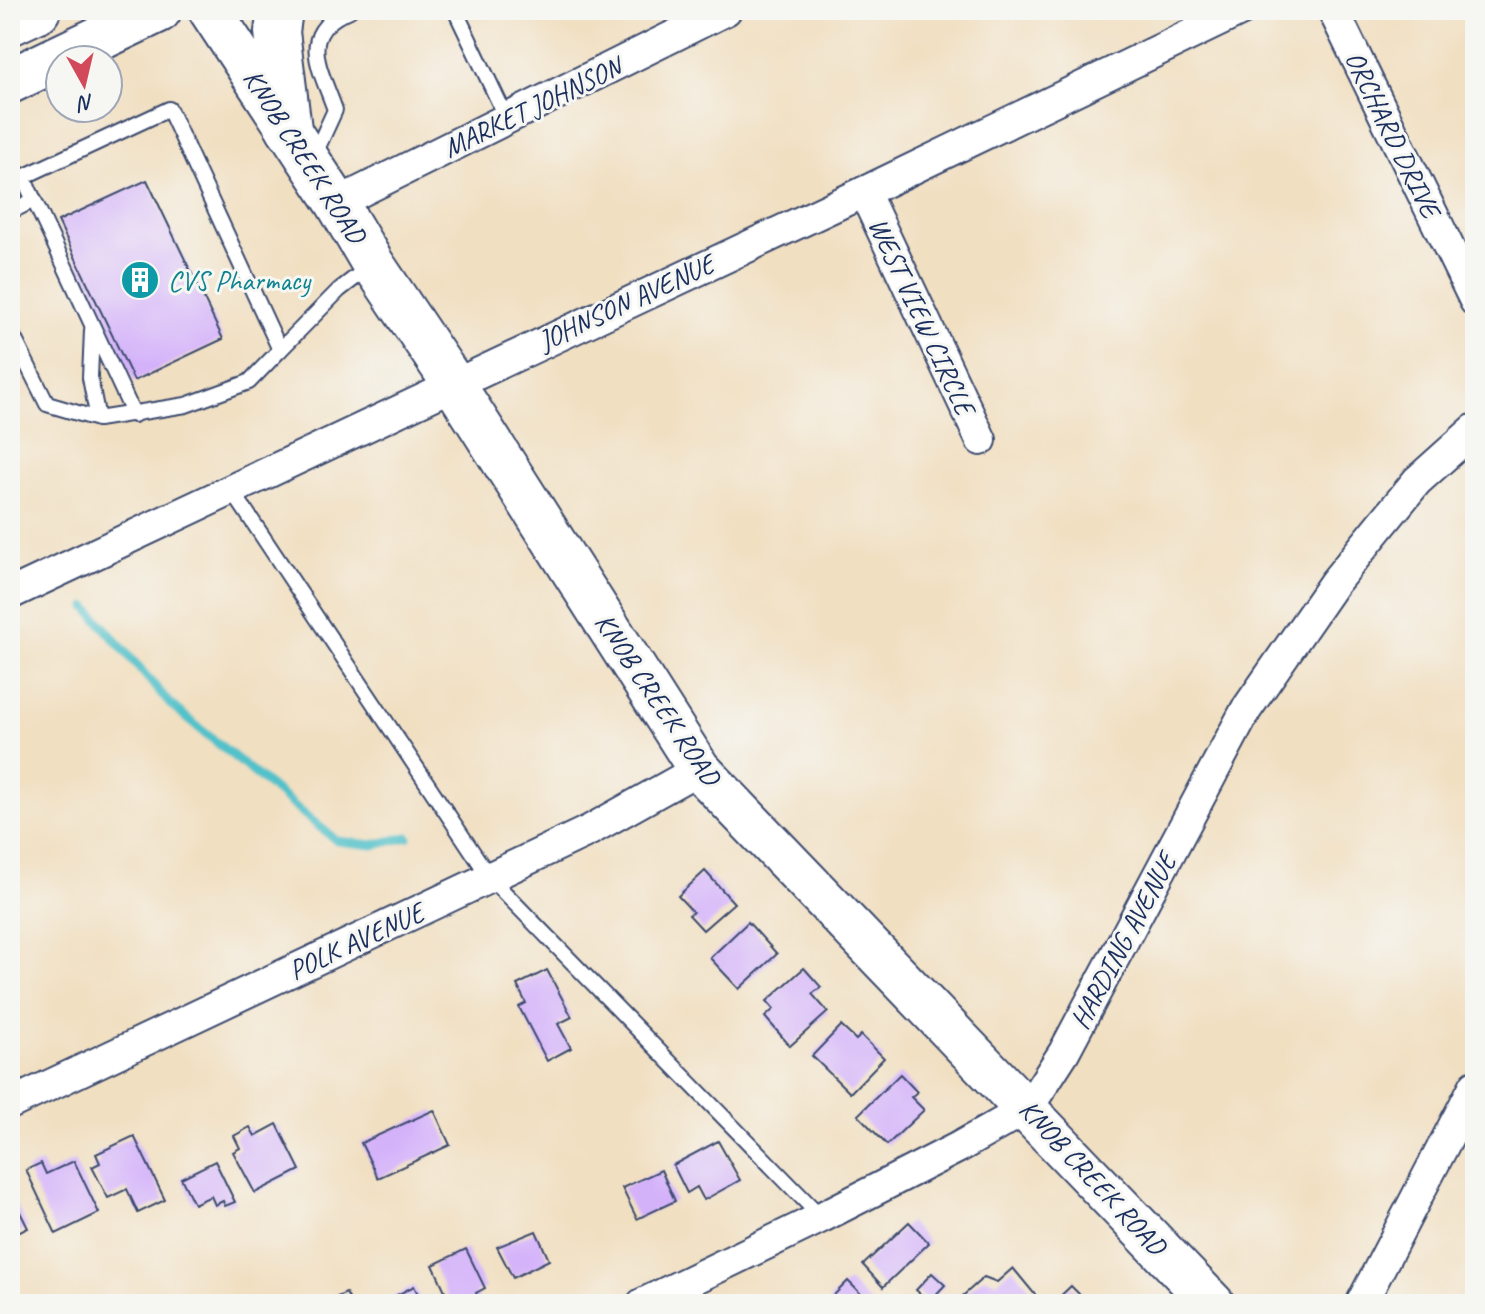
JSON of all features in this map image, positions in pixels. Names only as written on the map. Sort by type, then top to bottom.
[{"type":"main road","points":[[10,23],[38,10]]},
{"type":"main road","points":[[10,81],[159,10]]},
{"type":"main road","name":"KNOB CREEK ROAD","points":[[210,10],[699,769],[1213,1304]]},
{"type":"main road","points":[[280,10],[277,32],[300,146]]},
{"type":"street","name":"MARKET JOHNSON","points":[[337,203],[507,119],[682,26],[726,10]]},
{"type":"street","name":"JOHNSON AVENUE","points":[[10,594],[864,192],[1242,10]]},
{"type":"street","name":"ORCHARD DRIVE","points":[[1333,10],[1475,301]]},
{"type":"street","name":"WEST VIEW CIRCLE","points":[[864,192],[981,440]]},
{"type":"street","name":"HARDING AVENUE","points":[[642,1304],[822,1217],[1028,1108],[1064,1052],[1246,710],[1334,583],[1363,547],[1417,481],[1475,429]]},
{"type":"street","name":"POLK AVENUE","points":[[10,1104],[590,830],[699,769]]},
{"type":"street","points":[[1361,1304],[1475,1085]]},
{"type":"lane","points":[[300,146],[335,110],[315,53],[316,40],[340,14],[350,10]]},
{"type":"lane","points":[[455,10],[507,119]]},
{"type":"lane","points":[[134,415],[23,177],[169,109],[280,350]]},
{"type":"lane","points":[[10,212],[34,200]]},
{"type":"lane","points":[[10,330],[47,404],[98,419],[134,415],[186,405],[249,382],[339,290],[373,264]]},
{"type":"lane","points":[[93,326],[90,378],[98,419]]},
{"type":"lane","points":[[231,489],[490,878],[822,1217]]},
{"type":"building","name":"CVS Pharmacy","points":[[147,180],[223,339],[134,381],[58,221]]},
{"type":"building","points":[[705,871],[734,903],[703,930],[689,915],[693,912],[678,896]]},
{"type":"building","points":[[748,922],[777,954],[739,989],[710,958]]},
{"type":"building","points":[[804,968],[821,987],[812,994],[828,1012],[790,1046],[765,1017],[774,1009],[767,1001]]},
{"type":"building","points":[[547,970],[572,1017],[558,1024],[571,1048],[547,1061],[519,1007],[526,1003],[517,985]]},
{"type":"building","points":[[841,1026],[856,1040],[861,1035],[884,1058],[850,1093],[812,1056]]},
{"type":"building","points":[[900,1074],[917,1092],[911,1097],[924,1110],[887,1145],[858,1115]]},
{"type":"building","points":[[434,1110],[450,1145],[378,1178],[361,1143]]},
{"type":"building","points":[[277,1124],[300,1170],[255,1193],[233,1152],[240,1148],[234,1136],[250,1127],[255,1136]]},
{"type":"building","points":[[134,1136],[165,1200],[138,1213],[127,1189],[108,1198],[92,1167],[100,1163],[96,1154]]},
{"type":"building","points":[[718,1141],[740,1180],[704,1200],[697,1187],[687,1193],[673,1165]]},
{"type":"building","points":[[74,1161],[99,1213],[56,1234],[26,1170],[41,1163],[46,1174]]},
{"type":"building","points":[[215,1161],[235,1202],[225,1206],[223,1201],[215,1205],[211,1196],[194,1204],[181,1178]]},
{"type":"building","points":[[661,1170],[675,1201],[637,1219],[622,1188]]},
{"type":"building","points":[[10,1192],[28,1228],[10,1237]]},
{"type":"building","points":[[909,1222],[929,1243],[883,1287],[863,1265]]},
{"type":"building","points":[[536,1231],[549,1260],[513,1278],[497,1247]]},
{"type":"building","points":[[466,1249],[485,1288],[476,1293],[480,1302],[451,1304],[433,1265]]},
{"type":"building","points":[[1013,1268],[1037,1297],[1028,1304],[956,1302],[984,1277],[997,1282]]},
{"type":"building","points":[[932,1273],[945,1285],[929,1302],[916,1290]]},
{"type":"building","points":[[848,1281],[871,1304],[832,1304],[829,1300]]},
{"type":"building","points":[[414,1286],[423,1304],[380,1304]]},
{"type":"building","points":[[1071,1286],[1085,1300],[1080,1304],[1052,1304]]},
{"type":"building","points":[[346,1293],[352,1304],[322,1304]]},
{"type":"waterway","points":[[87,607],[171,705],[337,841],[373,845],[408,837]]},
{"type":"place","name":"CVS Pharmacy","points":[[140,280]]}]
